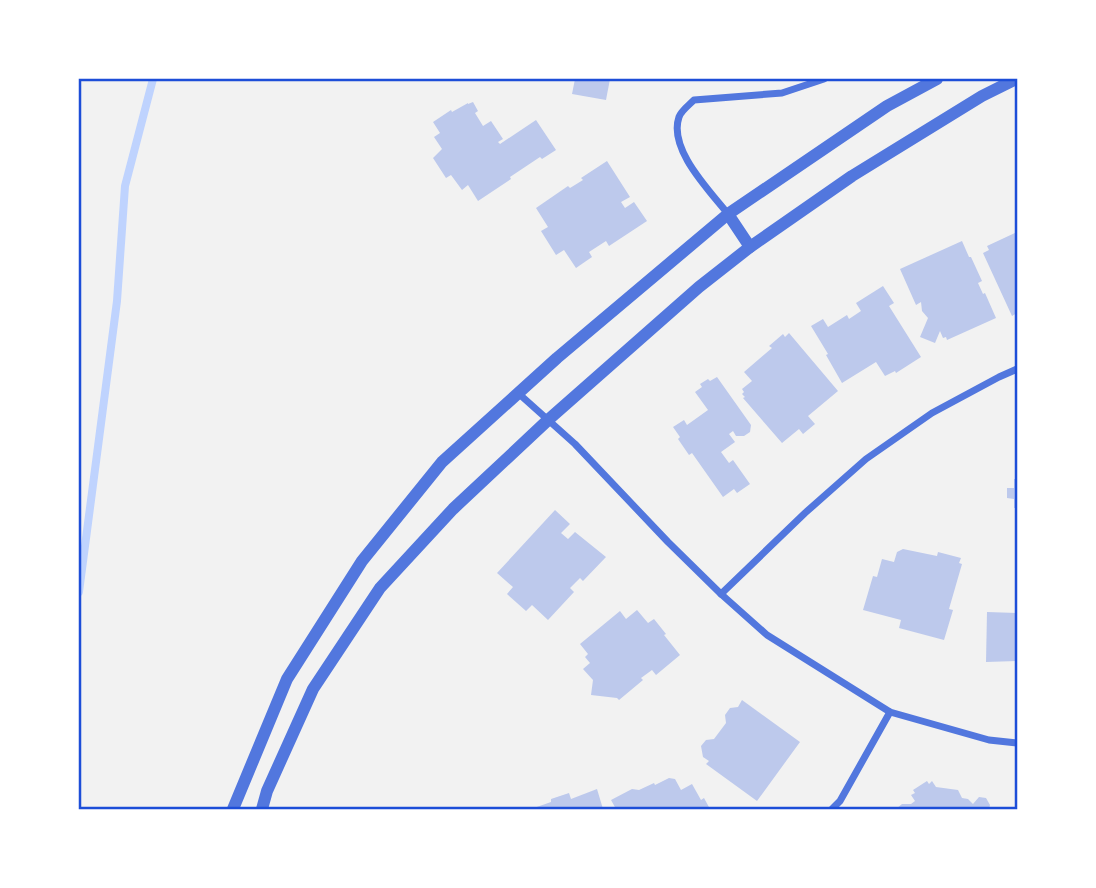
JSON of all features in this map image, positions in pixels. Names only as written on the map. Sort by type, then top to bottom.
[{"type":"street","points":[[750,247],[680,146],[679,115],[694,100],[782,93],[824,79]]},
{"type":"street","points":[[233,809],[286,680],[362,561],[442,462],[557,358],[728,214],[887,106],[937,79]]},
{"type":"street","points":[[262,809],[267,791],[313,689],[380,588],[453,509],[548,420],[699,287],[750,247],[852,176],[982,96],[1016,79]]},
{"type":"street","points":[[721,594],[866,459],[932,414],[1017,369]]},
{"type":"street","points":[[518,393],[575,444],[668,542],[767,635],[890,712],[989,740],[1017,743]]},
{"type":"street","points":[[832,809],[846,791],[890,712]]},
{"type":"building","points":[[575,79],[610,79],[606,100],[572,94]]},
{"type":"building","points":[[473,102],[478,111],[475,113],[483,126],[491,121],[503,139],[498,142],[500,144],[536,120],[556,150],[542,159],[540,157],[478,201],[468,185],[462,190],[451,175],[446,178],[433,158],[442,149],[434,137],[440,133],[433,122],[451,110],[452,112]]},
{"type":"building","points":[[607,161],[630,197],[621,202],[625,208],[634,202],[647,221],[609,246],[606,241],[589,252],[592,257],[576,268],[564,250],[556,255],[541,231],[548,227],[536,208],[568,186],[570,188],[583,180],[581,178]]},
{"type":"building","points":[[1017,232],[1017,313],[1012,316],[983,253],[989,250],[987,246]]},
{"type":"building","points":[[962,241],[982,281],[978,283],[996,318],[947,340],[940,331],[935,343],[920,337],[928,318],[922,311],[921,302],[916,305],[900,269]]},
{"type":"building","points":[[883,286],[894,303],[889,306],[921,357],[896,373],[895,371],[885,376],[876,362],[842,383],[811,326],[823,319],[828,327],[847,315],[849,319],[861,311],[856,303]]},
{"type":"building","points":[[789,333],[838,391],[808,416],[815,424],[803,434],[799,429],[782,443],[743,398],[742,389],[752,381],[744,372],[772,348],[769,346],[783,334],[785,337]]},
{"type":"building","points":[[717,377],[751,425],[750,432],[744,436],[736,436],[733,431],[729,434],[735,442],[721,452],[729,463],[733,460],[750,484],[737,493],[734,489],[723,497],[692,453],[689,455],[673,427],[684,420],[687,425],[708,410],[695,392],[702,387],[700,384]]},
{"type":"building","points":[[1014,479],[1017,479],[1017,508],[1014,508],[1014,499],[1007,498],[1007,488],[1014,488]]},
{"type":"building","points":[[555,510],[570,524],[561,533],[568,539],[575,532],[606,557],[583,581],[580,578],[570,588],[574,592],[548,620],[532,605],[526,611],[507,594],[513,587],[497,573]]},
{"type":"building","points":[[903,549],[937,556],[938,552],[961,558],[959,563],[962,564],[949,609],[953,610],[944,640],[899,628],[901,620],[863,610],[873,576],[877,577],[882,559],[894,562],[897,552]]},
{"type":"building","points":[[637,610],[648,623],[654,619],[680,655],[656,675],[652,670],[641,678],[643,680],[619,700],[591,695],[593,680],[583,669],[590,663],[585,657],[588,654],[580,644],[620,611],[626,619]]},
{"type":"building","points":[[987,612],[1017,613],[1017,661],[986,662]]},
{"type":"building","points":[[742,700],[800,742],[757,801],[706,764],[709,761],[703,757],[701,746],[706,740],[714,739],[726,723],[725,715],[730,708],[738,707]]},
{"type":"building","points":[[669,778],[675,779],[681,790],[692,784],[710,809],[616,809],[611,800],[632,789],[639,790]]},
{"type":"building","points":[[927,781],[929,784],[932,781],[936,787],[958,790],[962,798],[973,804],[979,797],[986,798],[989,809],[896,809],[902,804],[915,801],[911,795],[915,793],[913,790]]},
{"type":"building","points":[[597,789],[603,809],[531,809],[569,793],[571,799]]},
{"type":"waterway","points":[[79,592],[117,301],[125,186],[153,79]]}]
